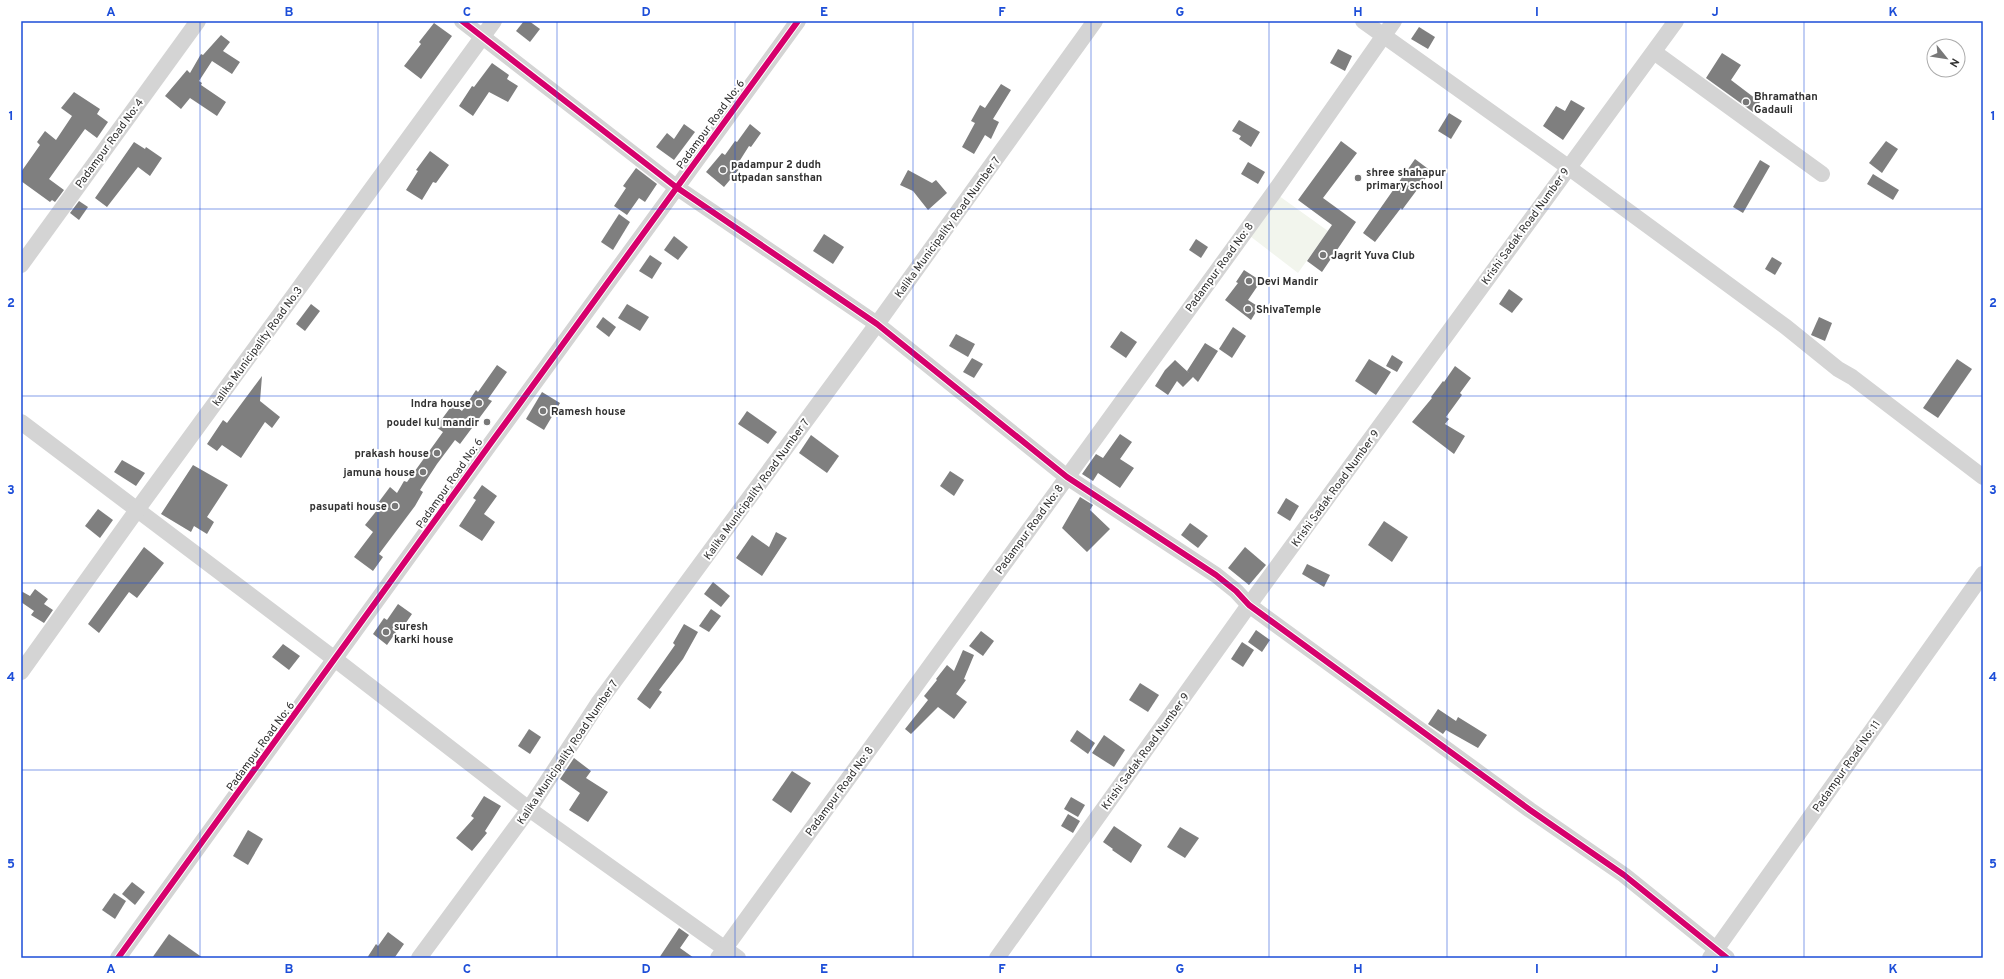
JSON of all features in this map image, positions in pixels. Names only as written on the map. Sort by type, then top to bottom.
[{"type":"street","name":"Padampur Road No: 4","points":[[21,266],[198,21]]},
{"type":"street","points":[[462,21],[676,187],[877,324],[1067,478],[1216,575],[1236,591],[1249,605],[1530,810],[1624,875],[1718,955]]},
{"type":"street","name":"kalika Municipality Road No.3","points":[[21,672],[137,510],[494,21]]},
{"type":"street","name":"Padampur Road No: 6","points":[[118,958],[336,660],[676,187],[798,21]]},
{"type":"street","name":"Kalika Municipality Road Number 7","points":[[419,958],[529,810],[599,702],[877,324],[1095,21]]},
{"type":"street","points":[[1363,21],[1383,37],[1568,167],[1780,323],[1838,369],[1852,377],[1983,477]]},
{"type":"street","name":"Padampur Road No: 8","points":[[721,953],[1067,478],[1272,194],[1394,21]]},
{"type":"street","name":"Krishi Sadak Road Number 9","points":[[997,958],[1249,605],[1676,21]]},
{"type":"street","points":[[1654,52],[1822,174]]},
{"type":"street","points":[[21,422],[336,660],[529,810],[721,953],[738,958]]},
{"type":"street","name":"Padampur Road No: 11","points":[[1718,955],[1983,574]]},
{"type":"shaded area","points":[[1275,193],[1328,231],[1298,273],[1246,233]]},
{"type":"building","points":[[524,21],[529,21],[540,29],[530,42],[516,31]]},
{"type":"building","points":[[434,23],[452,36],[421,79],[404,66],[421,44],[419,42]]},
{"type":"building","points":[[1419,27],[1435,37],[1428,49],[1411,39]]},
{"type":"building","points":[[221,35],[230,42],[223,51],[240,62],[232,74],[212,61],[199,81],[202,83],[201,85],[226,102],[217,116],[190,98],[181,109],[165,96],[187,70],[190,73],[201,54],[203,55]]},
{"type":"building","points":[[1338,49],[1352,56],[1345,71],[1330,63]]},
{"type":"building","points":[[1722,53],[1741,65],[1731,80],[1760,102],[1753,112],[1706,78]]},
{"type":"building","points":[[492,63],[509,75],[507,79],[518,86],[508,102],[489,92],[473,116],[459,106],[472,86],[474,87]]},
{"type":"building","points":[[1001,84],[1011,90],[993,119],[999,122],[991,139],[985,135],[974,154],[962,147],[975,123],[971,121],[980,105],[985,108]]},
{"type":"building","points":[[74,92],[100,109],[97,114],[108,122],[97,138],[85,129],[49,179],[64,190],[55,202],[52,200],[50,202],[21,181],[21,172],[40,145],[37,142],[45,131],[56,140],[72,116],[61,108]]},
{"type":"building","points":[[1571,100],[1585,108],[1563,140],[1543,126],[1556,106],[1565,111]]},
{"type":"building","points":[[1449,113],[1462,121],[1451,139],[1438,131]]},
{"type":"building","points":[[1239,120],[1260,132],[1251,147],[1239,139],[1241,136],[1232,131]]},
{"type":"building","points":[[684,124],[695,132],[674,160],[656,147],[667,133],[674,139]]},
{"type":"building","points":[[750,124],[761,133],[751,147],[749,146],[737,165],[740,168],[724,187],[706,172],[722,153],[725,155],[735,141],[737,142]]},
{"type":"building","points":[[1341,141],[1357,153],[1323,198],[1356,222],[1322,272],[1307,261],[1332,225],[1298,200]]},
{"type":"building","points":[[1886,141],[1898,149],[1882,173],[1869,163]]},
{"type":"building","points":[[134,142],[145,149],[146,147],[162,158],[150,176],[138,167],[107,207],[95,198]]},
{"type":"building","points":[[430,151],[449,165],[436,183],[433,182],[422,200],[406,190],[418,171],[416,170]]},
{"type":"building","points":[[1415,159],[1431,171],[1402,210],[1401,208],[1375,242],[1363,233]]},
{"type":"building","points":[[1760,160],[1770,166],[1743,213],[1733,207]]},
{"type":"building","points":[[1248,162],[1265,172],[1258,184],[1241,174]]},
{"type":"building","points":[[636,168],[657,184],[645,202],[639,198],[627,215],[614,206],[626,188],[623,186]]},
{"type":"building","points":[[908,170],[932,183],[936,180],[947,193],[928,210],[913,191],[900,185]]},
{"type":"building","points":[[1873,174],[1899,190],[1893,200],[1867,184]]},
{"type":"building","points":[[79,201],[88,207],[79,220],[70,213]]},
{"type":"building","points":[[619,214],[630,222],[613,250],[601,242]]},
{"type":"building","points":[[824,234],[844,247],[833,264],[813,251]]},
{"type":"building","points":[[674,236],[688,247],[678,260],[664,250]]},
{"type":"building","points":[[1196,239],[1208,247],[1201,258],[1189,250]]},
{"type":"building","points":[[650,255],[662,263],[652,279],[639,271]]},
{"type":"building","points":[[1772,257],[1782,263],[1775,275],[1765,269]]},
{"type":"building","points":[[1244,270],[1261,281],[1248,300],[1259,307],[1251,320],[1225,300],[1238,283],[1236,282]]},
{"type":"building","points":[[1509,289],[1523,299],[1512,313],[1499,304]]},
{"type":"building","points":[[311,304],[320,311],[305,331],[296,324]]},
{"type":"building","points":[[627,304],[649,317],[640,331],[618,318]]},
{"type":"building","points":[[603,317],[616,327],[609,337],[596,327]]},
{"type":"building","points":[[1819,317],[1832,323],[1825,341],[1811,335]]},
{"type":"building","points":[[1233,327],[1246,336],[1232,358],[1219,349]]},
{"type":"building","points":[[1121,331],[1137,342],[1126,358],[1110,347]]},
{"type":"building","points":[[956,334],[975,344],[968,357],[949,346]]},
{"type":"building","points":[[1205,343],[1218,351],[1198,382],[1193,377],[1183,387],[1177,381],[1168,395],[1155,386],[1165,370],[1175,360],[1189,373],[1187,371]]},
{"type":"building","points":[[1392,355],[1403,362],[1397,372],[1386,366]]},
{"type":"building","points":[[972,358],[983,364],[974,378],[963,372]]},
{"type":"building","points":[[1369,359],[1391,372],[1376,395],[1355,381]]},
{"type":"building","points":[[1957,359],[1972,369],[1938,418],[1923,408]]},
{"type":"building","points":[[497,365],[507,372],[488,399],[492,401],[460,444],[455,440],[437,464],[420,490],[423,492],[415,506],[379,554],[383,557],[373,571],[354,557],[373,532],[365,525],[378,509],[375,507],[390,487],[397,493],[404,481],[407,482],[443,432],[436,427],[453,404],[462,411],[476,390],[478,392]]},
{"type":"building","points":[[1455,366],[1471,378],[1460,393],[1462,395],[1446,417],[1449,419],[1445,424],[1465,436],[1454,454],[1412,422],[1432,398],[1431,397]]},
{"type":"building","points":[[262,376],[260,401],[280,417],[272,428],[265,422],[241,458],[222,445],[217,451],[207,444],[223,420],[227,423]]},
{"type":"building","name":"Ramesh house","points":[[542,392],[560,403],[544,430],[526,419]]},
{"type":"building","points":[[747,411],[777,432],[768,444],[738,424]]},
{"type":"building","points":[[1120,434],[1132,442],[1120,459],[1134,468],[1120,488],[1098,473],[1093,481],[1082,474],[1096,454],[1103,458]]},
{"type":"building","points":[[811,435],[839,456],[827,473],[799,453]]},
{"type":"building","points":[[122,460],[145,473],[136,486],[114,472]]},
{"type":"building","points":[[193,465],[228,485],[207,517],[214,522],[207,534],[194,526],[191,532],[161,514]]},
{"type":"building","points":[[950,471],[964,480],[954,496],[940,486]]},
{"type":"building","points":[[482,485],[497,496],[484,514],[495,522],[482,541],[459,526],[476,500],[473,498]]},
{"type":"building","points":[[1080,497],[1093,505],[1090,510],[1110,529],[1087,552],[1062,528]]},
{"type":"building","points":[[1286,498],[1299,506],[1290,521],[1277,513]]},
{"type":"building","points":[[98,509],[113,520],[100,538],[85,526]]},
{"type":"building","points":[[1384,521],[1408,537],[1392,562],[1368,545]]},
{"type":"building","points":[[1190,523],[1208,536],[1198,548],[1181,535]]},
{"type":"building","points":[[776,532],[787,538],[762,576],[736,558],[752,535],[769,547]]},
{"type":"building","points":[[144,547],[164,563],[137,598],[129,592],[99,633],[88,624]]},
{"type":"building","points":[[1245,547],[1266,565],[1249,585],[1228,568]]},
{"type":"building","points":[[1307,564],[1330,575],[1324,587],[1302,574]]},
{"type":"building","points":[[713,582],[730,596],[721,607],[704,594]]},
{"type":"building","points":[[35,589],[48,599],[44,604],[53,610],[44,623],[31,615],[34,611],[21,602],[21,591],[30,596]]},
{"type":"building","points":[[398,604],[412,614],[403,627],[401,625],[387,645],[373,634],[384,618],[387,620]]},
{"type":"building","points":[[711,609],[721,616],[709,632],[699,626]]},
{"type":"building","points":[[684,624],[698,632],[683,659],[659,690],[662,692],[650,709],[637,699],[675,645],[673,643]]},
{"type":"building","points":[[1256,630],[1270,640],[1262,652],[1248,642]]},
{"type":"building","points":[[981,631],[994,641],[983,656],[969,646]]},
{"type":"building","points":[[1242,642],[1254,650],[1243,667],[1231,659]]},
{"type":"building","points":[[283,644],[300,656],[289,670],[272,657]]},
{"type":"building","points":[[963,650],[974,655],[964,679],[966,680],[956,694],[967,702],[954,719],[938,707],[911,734],[905,729],[928,700],[924,696],[947,665],[954,671]]},
{"type":"building","points":[[1140,683],[1159,695],[1148,712],[1129,700]]},
{"type":"building","points":[[1438,709],[1456,721],[1458,717],[1487,735],[1478,748],[1446,730],[1443,734],[1428,724]]},
{"type":"building","points":[[529,729],[541,737],[530,754],[518,746]]},
{"type":"building","points":[[1077,730],[1095,743],[1088,754],[1070,741]]},
{"type":"building","points":[[1104,735],[1125,750],[1114,767],[1092,753]]},
{"type":"building","points":[[574,758],[591,771],[586,778],[608,792],[588,822],[569,810],[580,793],[560,779]]},
{"type":"building","points":[[792,771],[811,783],[791,813],[772,800]]},
{"type":"building","points":[[484,796],[501,806],[485,831],[487,833],[472,851],[456,838],[474,818],[471,816]]},
{"type":"building","points":[[1071,797],[1085,805],[1078,817],[1064,809]]},
{"type":"building","points":[[1068,814],[1080,821],[1073,833],[1061,826]]},
{"type":"building","points":[[1114,826],[1142,845],[1131,863],[1103,842]]},
{"type":"building","points":[[1180,827],[1199,838],[1185,858],[1167,847]]},
{"type":"building","points":[[248,830],[263,839],[248,865],[233,856]]},
{"type":"building","points":[[132,882],[145,892],[135,905],[122,894]]},
{"type":"building","points":[[114,893],[126,901],[115,919],[102,910]]},
{"type":"building","points":[[679,928],[689,935],[680,948],[694,958],[659,958]]},
{"type":"building","points":[[388,932],[404,944],[395,957],[396,958],[367,958],[376,944],[378,946]]},
{"type":"building","points":[[169,934],[203,958],[152,958]]},
{"type":"cycle path","points":[[462,21],[676,187],[877,324],[1067,477],[1216,575],[1236,591],[1249,605],[1530,810],[1624,875],[1727,958]]},
{"type":"cycle path","points":[[118,958],[798,21]]},
{"type":"place","name":"Bhramathan Gadauli","points":[[1746,102]]},
{"type":"place","name":"padampur 2 dudh utpadan sansthan","points":[[723,170]]},
{"type":"place","name":"shree shahapur primary school","points":[[1358,178]]},
{"type":"place","name":"Jagrit Yuva Club","points":[[1323,255]]},
{"type":"place","name":"Devi Mandir","points":[[1249,281]]},
{"type":"place","name":"ShivaTemple","points":[[1248,309]]},
{"type":"place","name":"Indra house","points":[[479,403]]},
{"type":"place","name":"Ramesh house","points":[[543,411]]},
{"type":"place","name":"poudel kul mandir","points":[[487,422]]},
{"type":"place","name":"prakash house","points":[[437,453]]},
{"type":"place","name":"jamuna house","points":[[423,472]]},
{"type":"place","name":"pasupati house","points":[[395,506]]},
{"type":"place","name":"suresh karki house","points":[[386,632]]}]
